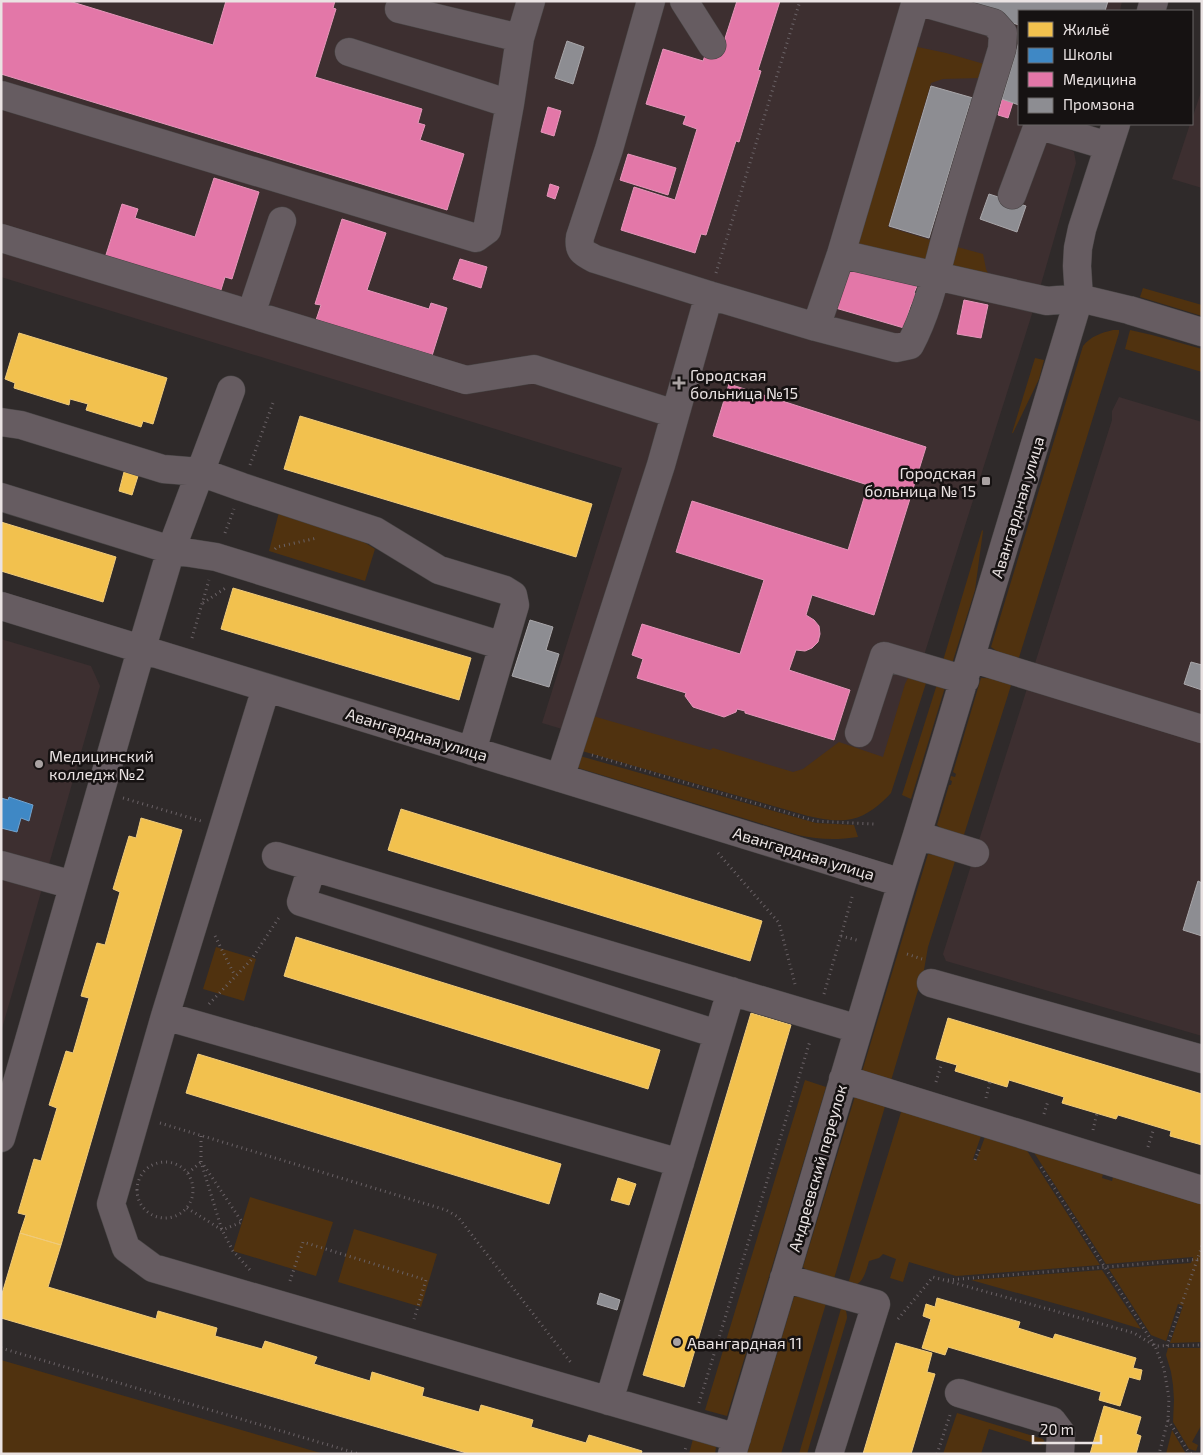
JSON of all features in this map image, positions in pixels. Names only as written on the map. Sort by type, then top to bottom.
[{"type":"street","points":[[1,95],[476,238],[487,230],[520,38],[531,1]]},
{"type":"street","points":[[652,1],[609,149],[580,236],[580,250],[595,259],[709,295],[816,327],[896,348],[910,345],[918,331],[936,276],[946,236],[1002,49],[1003,33],[994,24],[917,1],[841,254],[816,327]]},
{"type":"street","points":[[609,149],[639,103],[656,47],[658,1]]},
{"type":"street","points":[[684,1],[712,44]]},
{"type":"street","points":[[400,9],[520,38]]},
{"type":"street","points":[[349,52],[510,104]]},
{"type":"street","points":[[1012,195],[1038,125],[1112,135],[1082,229],[1078,248],[1079,298]]},
{"type":"street","points":[[251,314],[282,221]]},
{"type":"street","points":[[1,238],[466,380],[534,369],[675,414]]},
{"type":"street","points":[[841,254],[1047,301],[1079,298],[1129,310],[1202,332]]},
{"type":"street","points":[[560,778],[663,456],[709,295]]},
{"type":"street","name":"Авангардная улица","points":[[1,606],[902,883],[1079,298]]},
{"type":"street","points":[[1,1138],[171,550],[231,390]]},
{"type":"street","points":[[1,422],[21,424],[163,469],[200,472],[375,531],[439,570],[505,590],[513,595],[515,605],[472,751]]},
{"type":"street","points":[[1,497],[171,550],[216,557],[503,646]]},
{"type":"street","points":[[859,733],[884,656],[968,669],[1202,729]]},
{"type":"street","points":[[266,688],[165,1016],[111,1204],[126,1248],[153,1268],[692,1425],[734,1446]]},
{"type":"street","points":[[918,835],[975,853]]},
{"type":"street","points":[[276,856],[858,1029]]},
{"type":"street","points":[[312,867],[301,902],[717,1034]]},
{"type":"street","points":[[3,872],[73,885]]},
{"type":"street","name":"Андреевский переулок","points":[[734,1446],[902,883]]},
{"type":"street","points":[[929,972],[1202,1059]]},
{"type":"street","points":[[609,1401],[731,990]]},
{"type":"street","points":[[165,1016],[680,1163]]},
{"type":"street","points":[[843,1079],[1202,1190]]},
{"type":"street","points":[[784,1278],[876,1304],[829,1454]]},
{"type":"street","points":[[959,1393],[1052,1421],[1061,1433],[1060,1454]]},
{"type":"path","points":[[709,295],[800,1]]},
{"type":"path","points":[[271,553],[277,547],[318,538],[321,531]]},
{"type":"path","points":[[190,644],[209,579]]},
{"type":"path","points":[[570,748],[815,821],[874,824]]},
{"type":"path","points":[[101,792],[223,828]]},
{"type":"path","points":[[716,851],[779,923],[810,1014]]},
{"type":"path","points":[[684,1454],[810,1014],[841,936],[854,893]]},
{"type":"path","points":[[841,936],[865,942]]},
{"type":"path","points":[[222,949],[235,976]]},
{"type":"path","points":[[902,953],[929,972]]},
{"type":"path","points":[[219,993],[251,960]]},
{"type":"path","points":[[136,1116],[446,1210],[453,1214],[458,1217],[576,1368]]},
{"type":"path","points":[[201,1136],[201,1162],[222,1230],[233,1251],[252,1271]]},
{"type":"path","points":[[167,1161],[179,1164],[188,1173],[194,1185],[193,1197],[187,1208],[177,1216],[158,1217],[142,1207],[137,1195],[138,1182],[144,1171],[154,1164],[167,1161]]},
{"type":"path","points":[[188,1173],[201,1162]]},
{"type":"path","points":[[201,1162],[242,1222],[222,1230]]},
{"type":"path","points":[[1038,1162],[1155,1346],[1164,1369],[1169,1398],[1168,1420],[1159,1454]]},
{"type":"path","points":[[187,1208],[222,1230]]},
{"type":"path","points":[[294,1270],[303,1242],[426,1280],[418,1307]]},
{"type":"path","points":[[1167,1346],[1200,1259],[1202,1246]]},
{"type":"path","points":[[945,1280],[1200,1259]]},
{"type":"path","points":[[1200,1259],[1202,1264]]},
{"type":"path","points":[[933,1277],[1134,1333],[1155,1346],[1202,1345]]},
{"type":"path","points":[[1,1348],[359,1454]]},
{"type":"path","points":[[937,1454],[950,1412],[959,1393]]},
{"type":"path","points":[[1168,1420],[1188,1451],[1192,1454]]},
{"type":"shaded area","name":"Городская больница №15","points":[[1,1],[1122,1],[1120,10],[1018,10],[1018,125],[1073,125],[1065,147],[1074,152],[1076,163],[1037,298],[883,785],[842,813],[542,723],[622,468],[1,277]]},
{"type":"shaded area","points":[[913,46],[984,64],[979,78],[943,79],[931,83],[888,227],[930,240],[931,244],[926,264],[863,251],[854,237]]},
{"type":"shaded area","points":[[1202,89],[1202,188],[1172,179],[1190,125],[1193,125],[1193,116]]},
{"type":"shaded area","points":[[950,245],[983,254],[986,269],[991,280],[961,272],[953,265]]},
{"type":"shaded area","points":[[1143,288],[1202,305],[1202,316],[1140,297]]},
{"type":"shaded area","points":[[1119,330],[1119,333],[1017,664],[1015,664],[991,647],[1083,346],[1096,335]]},
{"type":"shaded area","points":[[1130,330],[1202,349],[1202,372],[1125,349]]},
{"type":"shaded area","points":[[1035,358],[1044,360],[1039,379],[1012,433]]},
{"type":"shaded area","points":[[1119,397],[1202,422],[1202,1036],[946,961],[943,954],[1112,420],[1112,411]]},
{"type":"shaded area","points":[[279,512],[351,534],[375,549],[365,581],[269,551]]},
{"type":"shaded area","points":[[982,530],[975,590],[951,667],[942,664]]},
{"type":"shaded area","name":"Медицинский колледж №2","points":[[1,639],[91,666],[100,686],[1,1032]]},
{"type":"shaded area","points":[[909,676],[927,680],[891,793],[873,809],[852,819],[836,820],[808,816],[575,749],[586,714],[710,750],[713,748],[793,772],[803,769],[839,742],[883,757]]},
{"type":"shaded area","points":[[981,678],[1013,679],[962,841],[955,839],[937,825],[949,785],[951,785],[951,776],[955,777],[956,774],[953,772]]},
{"type":"shaded area","points":[[938,681],[946,684],[911,799],[902,795]]},
{"type":"shaded area","points":[[573,754],[816,823],[854,825],[858,837],[828,839],[798,835],[572,766]]},
{"type":"shaded area","points":[[928,854],[956,858],[928,947],[924,970],[890,1084],[861,1075]]},
{"type":"shaded area","points":[[216,947],[256,959],[244,1001],[203,989]]},
{"type":"shaded area","points":[[805,1080],[826,1087],[727,1416],[705,1410]]},
{"type":"shaded area","points":[[856,1093],[886,1103],[833,1282],[813,1276],[803,1267]]},
{"type":"shaded area","points":[[902,1109],[982,1133],[973,1159],[976,1161],[986,1134],[1024,1146],[1100,1265],[956,1276],[909,1262],[903,1282],[890,1278],[896,1259],[883,1254],[879,1258],[869,1261],[860,1282],[847,1287]]},
{"type":"shaded area","points":[[1031,1148],[1104,1170],[1102,1178],[1112,1181],[1114,1173],[1202,1199],[1202,1342],[1170,1343],[1183,1306],[1178,1304],[1166,1341],[1151,1335],[1109,1269],[1191,1263],[1193,1257],[1106,1264]]},
{"type":"shaded area","points":[[250,1197],[333,1222],[316,1276],[233,1251]]},
{"type":"shaded area","points":[[354,1229],[437,1254],[421,1307],[338,1282]]},
{"type":"shaded area","points":[[1102,1270],[1141,1329],[971,1280]]},
{"type":"shaded area","points":[[803,1295],[827,1300],[781,1454],[747,1454],[794,1297]]},
{"type":"shaded area","points":[[842,1305],[846,1311],[847,1318],[807,1454],[799,1454]]},
{"type":"shaded area","points":[[1168,1348],[1202,1348],[1202,1424],[1192,1442],[1198,1445],[1196,1451],[1189,1449],[1173,1422],[1173,1385],[1166,1355]]},
{"type":"shaded area","points":[[1,1360],[324,1454],[1,1454]]},
{"type":"shaded area","points":[[957,1413],[1043,1439],[1045,1443],[1040,1445],[989,1429],[981,1454],[943,1454]]},
{"type":"shaded area","points":[[1172,1430],[1186,1454],[1166,1454]]},
{"type":"shaded area","points":[[693,1439],[714,1445],[716,1447],[715,1454],[689,1454]]},
{"type":"building: Жильё","points":[[19,333],[167,378],[153,424],[143,421],[141,427],[86,410],[88,404],[70,399],[69,405],[14,388],[15,383],[5,379]]},
{"type":"building: Жильё","points":[[300,416],[592,504],[576,557],[284,469]]},
{"type":"building: Жильё","points":[[124,472],[138,476],[132,495],[119,491]]},
{"type":"building: Жильё","points":[[1,522],[116,557],[103,602],[1,571]]},
{"type":"building: Жильё","points":[[233,588],[471,658],[459,700],[221,629]]},
{"type":"building: Жильё","points":[[401,809],[762,921],[750,961],[388,850]]},
{"type":"building: Жильё","points":[[141,818],[182,830],[61,1245],[20,1233],[26,1215],[18,1213],[34,1159],[41,1161],[57,1108],[49,1105],[66,1051],[73,1053],[89,998],[81,996],[97,943],[105,945],[120,892],[113,889],[129,836],[136,838]]},
{"type":"building: Жильё","points":[[296,937],[660,1050],[648,1089],[284,976]]},
{"type":"building: Жильё","points":[[751,1013],[791,1025],[684,1387],[643,1375]]},
{"type":"building: Жильё","points":[[948,1018],[1202,1094],[1202,1145],[1170,1136],[1171,1131],[1118,1115],[1116,1119],[1062,1103],[1064,1097],[1009,1080],[1007,1087],[955,1071],[957,1065],[936,1059]]},
{"type":"building: Жильё","points":[[198,1054],[561,1164],[549,1204],[186,1093]]},
{"type":"building: Жильё","points":[[618,1178],[636,1184],[629,1205],[611,1200]]},
{"type":"building: Жильё","points":[[20,1233],[61,1245],[48,1287],[156,1319],[158,1311],[217,1328],[215,1336],[262,1349],[265,1341],[317,1357],[314,1364],[370,1381],[372,1372],[424,1388],[422,1396],[479,1412],[481,1405],[533,1420],[531,1427],[586,1443],[589,1435],[642,1451],[641,1454],[470,1454],[1,1318],[1,1297]]},
{"type":"building: Жильё","points":[[937,1298],[1020,1322],[1018,1328],[1053,1339],[1055,1334],[1136,1358],[1133,1368],[1142,1370],[1140,1380],[1129,1377],[1120,1406],[1099,1400],[1101,1392],[948,1347],[945,1355],[922,1348],[931,1319],[923,1316],[926,1304],[935,1307]]},
{"type":"building: Жильё","points":[[896,1343],[932,1353],[927,1372],[935,1374],[911,1454],[863,1454]]},
{"type":"building: Жильё","points":[[1104,1406],[1141,1417],[1136,1434],[1141,1436],[1136,1454],[1090,1454]]},
{"type":"building: Школы","points":[[9,797],[33,805],[29,821],[21,818],[17,832],[1,828],[1,798],[8,800]]},
{"type":"building: Медицина","points":[[1,1],[69,1],[213,45],[226,1],[335,1],[333,8],[336,9],[315,77],[422,109],[418,123],[425,125],[420,140],[464,154],[447,210],[1,74]]},
{"type":"building: Медицина","points":[[737,1],[780,1],[758,70],[761,71],[739,142],[736,141],[706,235],[701,234],[695,253],[621,230],[634,187],[675,200],[697,129],[683,124],[686,116],[646,104],[663,49],[703,61],[706,53],[719,57]]},
{"type":"building: Медицина","points":[[1002,99],[1013,102],[1008,118],[998,115]]},
{"type":"building: Медицина","points":[[548,107],[561,111],[554,136],[541,132]]},
{"type":"building: Медицина","points":[[628,154],[676,168],[668,195],[620,180]]},
{"type":"building: Медицина","points":[[214,178],[259,192],[232,279],[225,277],[220,293],[105,258],[122,204],[138,209],[135,218],[195,237]]},
{"type":"building: Медицина","points":[[550,184],[559,187],[555,199],[547,196]]},
{"type":"building: Медицина","points":[[342,219],[386,233],[367,290],[429,309],[431,303],[447,308],[431,359],[315,323],[321,305],[315,304]]},
{"type":"building: Медицина","points":[[460,259],[487,267],[481,288],[453,279]]},
{"type":"building: Медицина","points":[[845,264],[917,286],[914,293],[918,294],[915,305],[911,304],[904,328],[832,307]]},
{"type":"building: Медицина","points":[[964,300],[988,305],[981,338],[957,334]]},
{"type":"building: Медицина","points":[[729,384],[926,447],[874,615],[812,595],[806,615],[819,626],[818,642],[812,648],[805,651],[796,650],[789,670],[850,690],[834,740],[737,709],[736,712],[724,717],[693,707],[685,696],[686,693],[637,678],[643,659],[632,655],[642,624],[740,654],[764,580],[676,552],[692,501],[848,550],[868,485],[713,436]]},
{"type":"building: Промзона","points":[[943,1],[1108,1],[1105,10],[1018,10],[1018,25]]},
{"type":"building: Промзона","points":[[567,41],[584,47],[573,84],[555,78]]},
{"type":"building: Промзона","points":[[1018,45],[1018,105],[1002,99]]},
{"type":"building: Промзона","points":[[931,86],[973,98],[929,238],[889,226]]},
{"type":"building: Промзона","points":[[989,194],[1026,206],[1017,232],[980,219]]},
{"type":"building: Промзона","points":[[530,620],[553,627],[546,650],[559,654],[549,687],[512,676]]},
{"type":"building: Промзона","points":[[1191,662],[1202,665],[1202,690],[1184,684]]},
{"type":"building: Промзона","points":[[1198,881],[1202,883],[1202,936],[1183,930]]},
{"type":"building: Промзона","points":[[600,1293],[620,1300],[617,1310],[597,1304]]},
{"type":"place","name":"Городская больница №15","points":[[679,383]]},
{"type":"place","name":"Городская больница № 15","points":[[986,481]]},
{"type":"place","name":"Медицинский колледж №2","points":[[39,764]]},
{"type":"place","name":"Авангардная 11","points":[[677,1342]]}]
